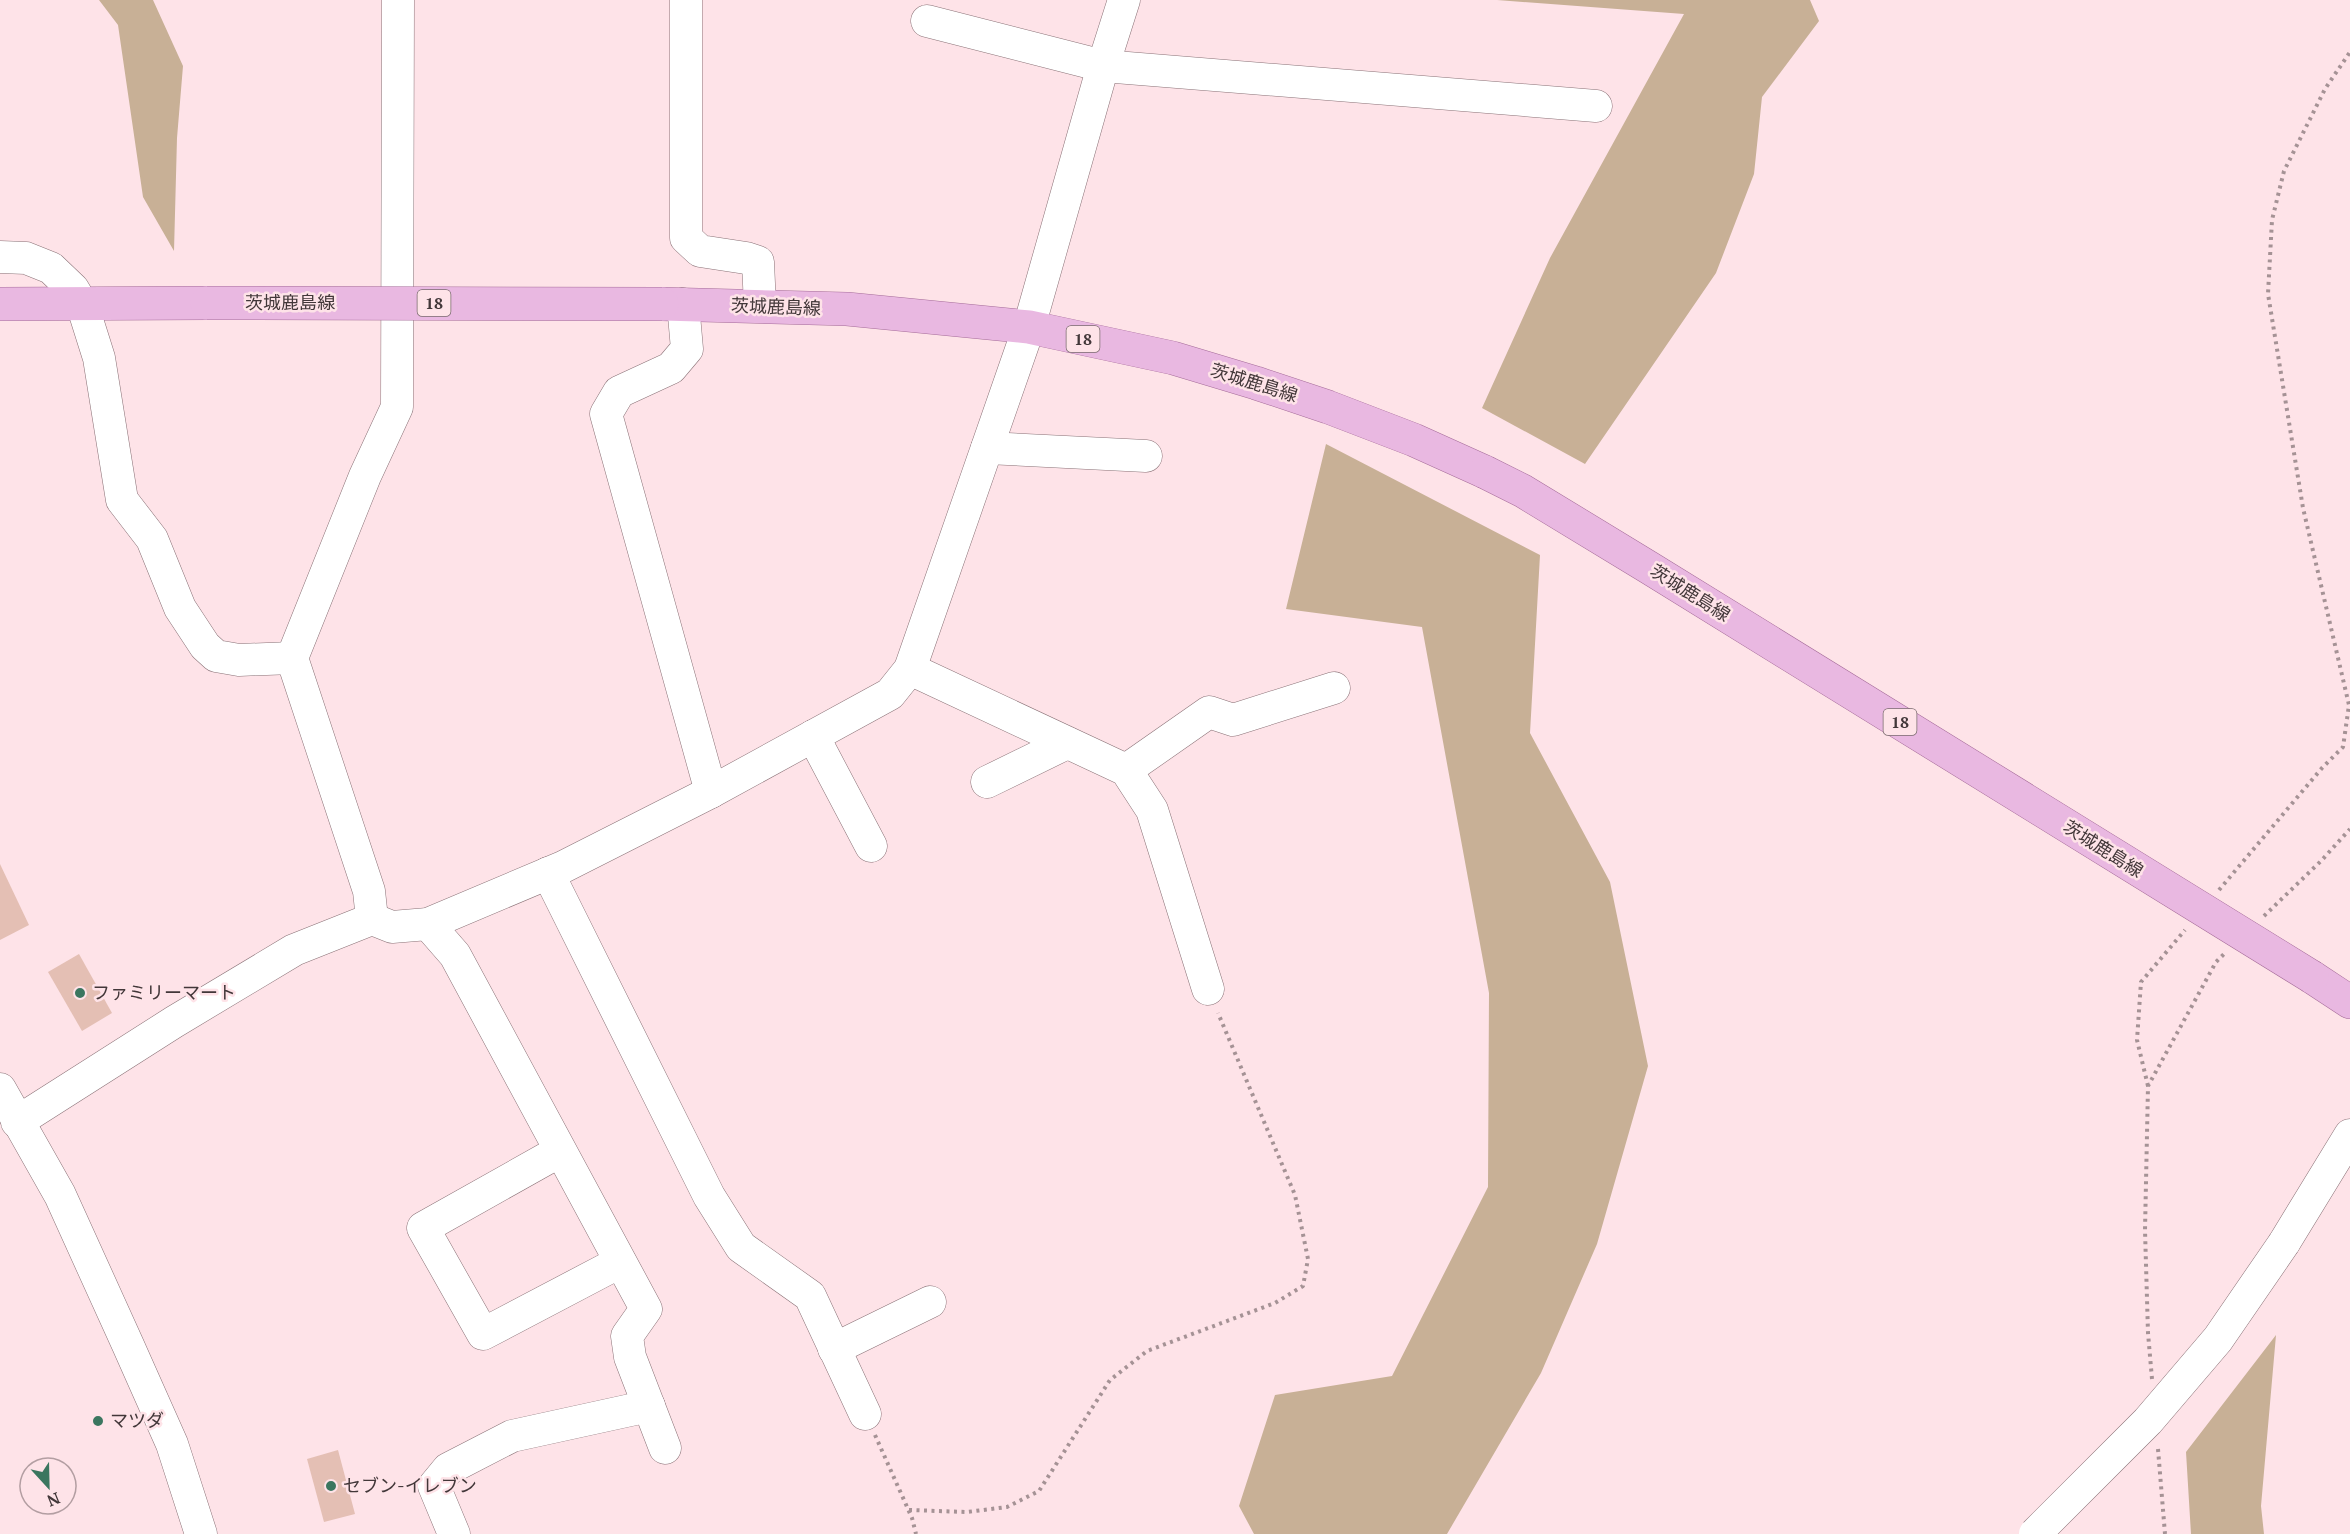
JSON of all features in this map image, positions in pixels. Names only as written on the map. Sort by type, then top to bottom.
[{"type":"main road","name":"茨城鹿島線","points":[[0,304],[673,304],[846,309],[1029,327],[1173,358],[1328,406],[1414,440],[1523,491],[2350,1002]]},
{"type":"street","points":[[372,919],[369,891],[292,658],[365,476],[398,407],[398,0]]},
{"type":"street","points":[[686,0],[686,238],[700,251],[758,262],[760,306]]},
{"type":"street","points":[[17,1122],[174,1022],[294,950],[372,919],[392,927],[428,924],[548,873],[711,792],[890,694],[910,669],[1029,327],[1124,0]]},
{"type":"street","points":[[927,21],[1103,66],[1596,106]]},
{"type":"street","points":[[0,257],[26,258],[51,268],[73,289],[82,304],[99,358],[122,500],[152,539],[180,608],[205,646],[216,656],[239,660],[292,658]]},
{"type":"street","points":[[673,304],[687,350],[671,368],[619,392],[606,414],[711,792]]},
{"type":"street","points":[[987,448],[1146,456]]},
{"type":"street","points":[[910,669],[1126,770],[1152,810],[1208,989]]},
{"type":"street","points":[[1126,770],[1209,712],[1233,720],[1334,688]]},
{"type":"street","points":[[813,736],[871,846]]},
{"type":"street","points":[[987,782],[1067,743]]},
{"type":"street","points":[[548,873],[709,1196],[741,1247],[810,1296],[865,1414]]},
{"type":"street","points":[[428,924],[455,955],[646,1309],[627,1336],[630,1357],[665,1448]]},
{"type":"street","points":[[0,1089],[60,1195],[128,1345],[172,1444],[201,1534]]},
{"type":"street","points":[[2035,1534],[2148,1421],[2218,1340],[2284,1243],[2350,1135]]},
{"type":"street","points":[[560,1151],[423,1228],[483,1334],[620,1262]]},
{"type":"street","points":[[834,1349],[930,1302]]},
{"type":"street","points":[[454,1534],[434,1486],[448,1469],[512,1436],[649,1406]]},
{"type":"path","points":[[2217,893],[2322,768],[2343,747],[2349,705],[2303,508],[2268,294],[2272,220],[2284,171],[2325,89],[2350,52]]},
{"type":"path","points":[[2257,923],[2321,861],[2350,829]]},
{"type":"path","points":[[2148,1333],[2145,1230],[2148,1086],[2138,1040],[2141,982],[2186,929]]},
{"type":"path","points":[[2148,1086],[2216,962],[2232,946]]},
{"type":"path","points":[[909,1510],[967,1512],[1007,1507],[1039,1491],[1110,1380],[1147,1351],[1275,1303],[1303,1286],[1308,1259],[1294,1195],[1208,989]]},
{"type":"path","points":[[865,1414],[909,1510],[916,1534]]},
{"type":"shaded area","points":[[99,0],[153,0],[183,66],[177,138],[174,251],[143,197],[118,25]]},
{"type":"shaded area","points":[[1497,0],[1810,0],[1819,21],[1762,97],[1754,174],[1716,273],[1585,464],[1482,408],[1550,258],[1684,14]]},
{"type":"shaded area","points":[[1326,444],[1540,555],[1530,733],[1610,882],[1648,1066],[1597,1244],[1541,1373],[1447,1534],[1254,1534],[1239,1506],[1275,1395],[1392,1376],[1488,1187],[1489,993],[1422,627],[1286,609]]},
{"type":"shaded area","points":[[2276,1335],[2261,1506],[2264,1534],[2191,1534],[2186,1452]]},
{"type":"building","points":[[0,864],[29,925],[0,940]]},
{"type":"building","name":"ファミリーマート","points":[[79,954],[112,1013],[82,1031],[48,972]]},
{"type":"building","name":"セブン-イレブン","points":[[338,1450],[355,1514],[324,1522],[307,1459]]},
{"type":"place","name":"ファミリーマート","points":[[80,993]]},
{"type":"place","name":"マツダ","points":[[98,1421]]},
{"type":"place","name":"セブン-イレブン","points":[[331,1486]]}]
